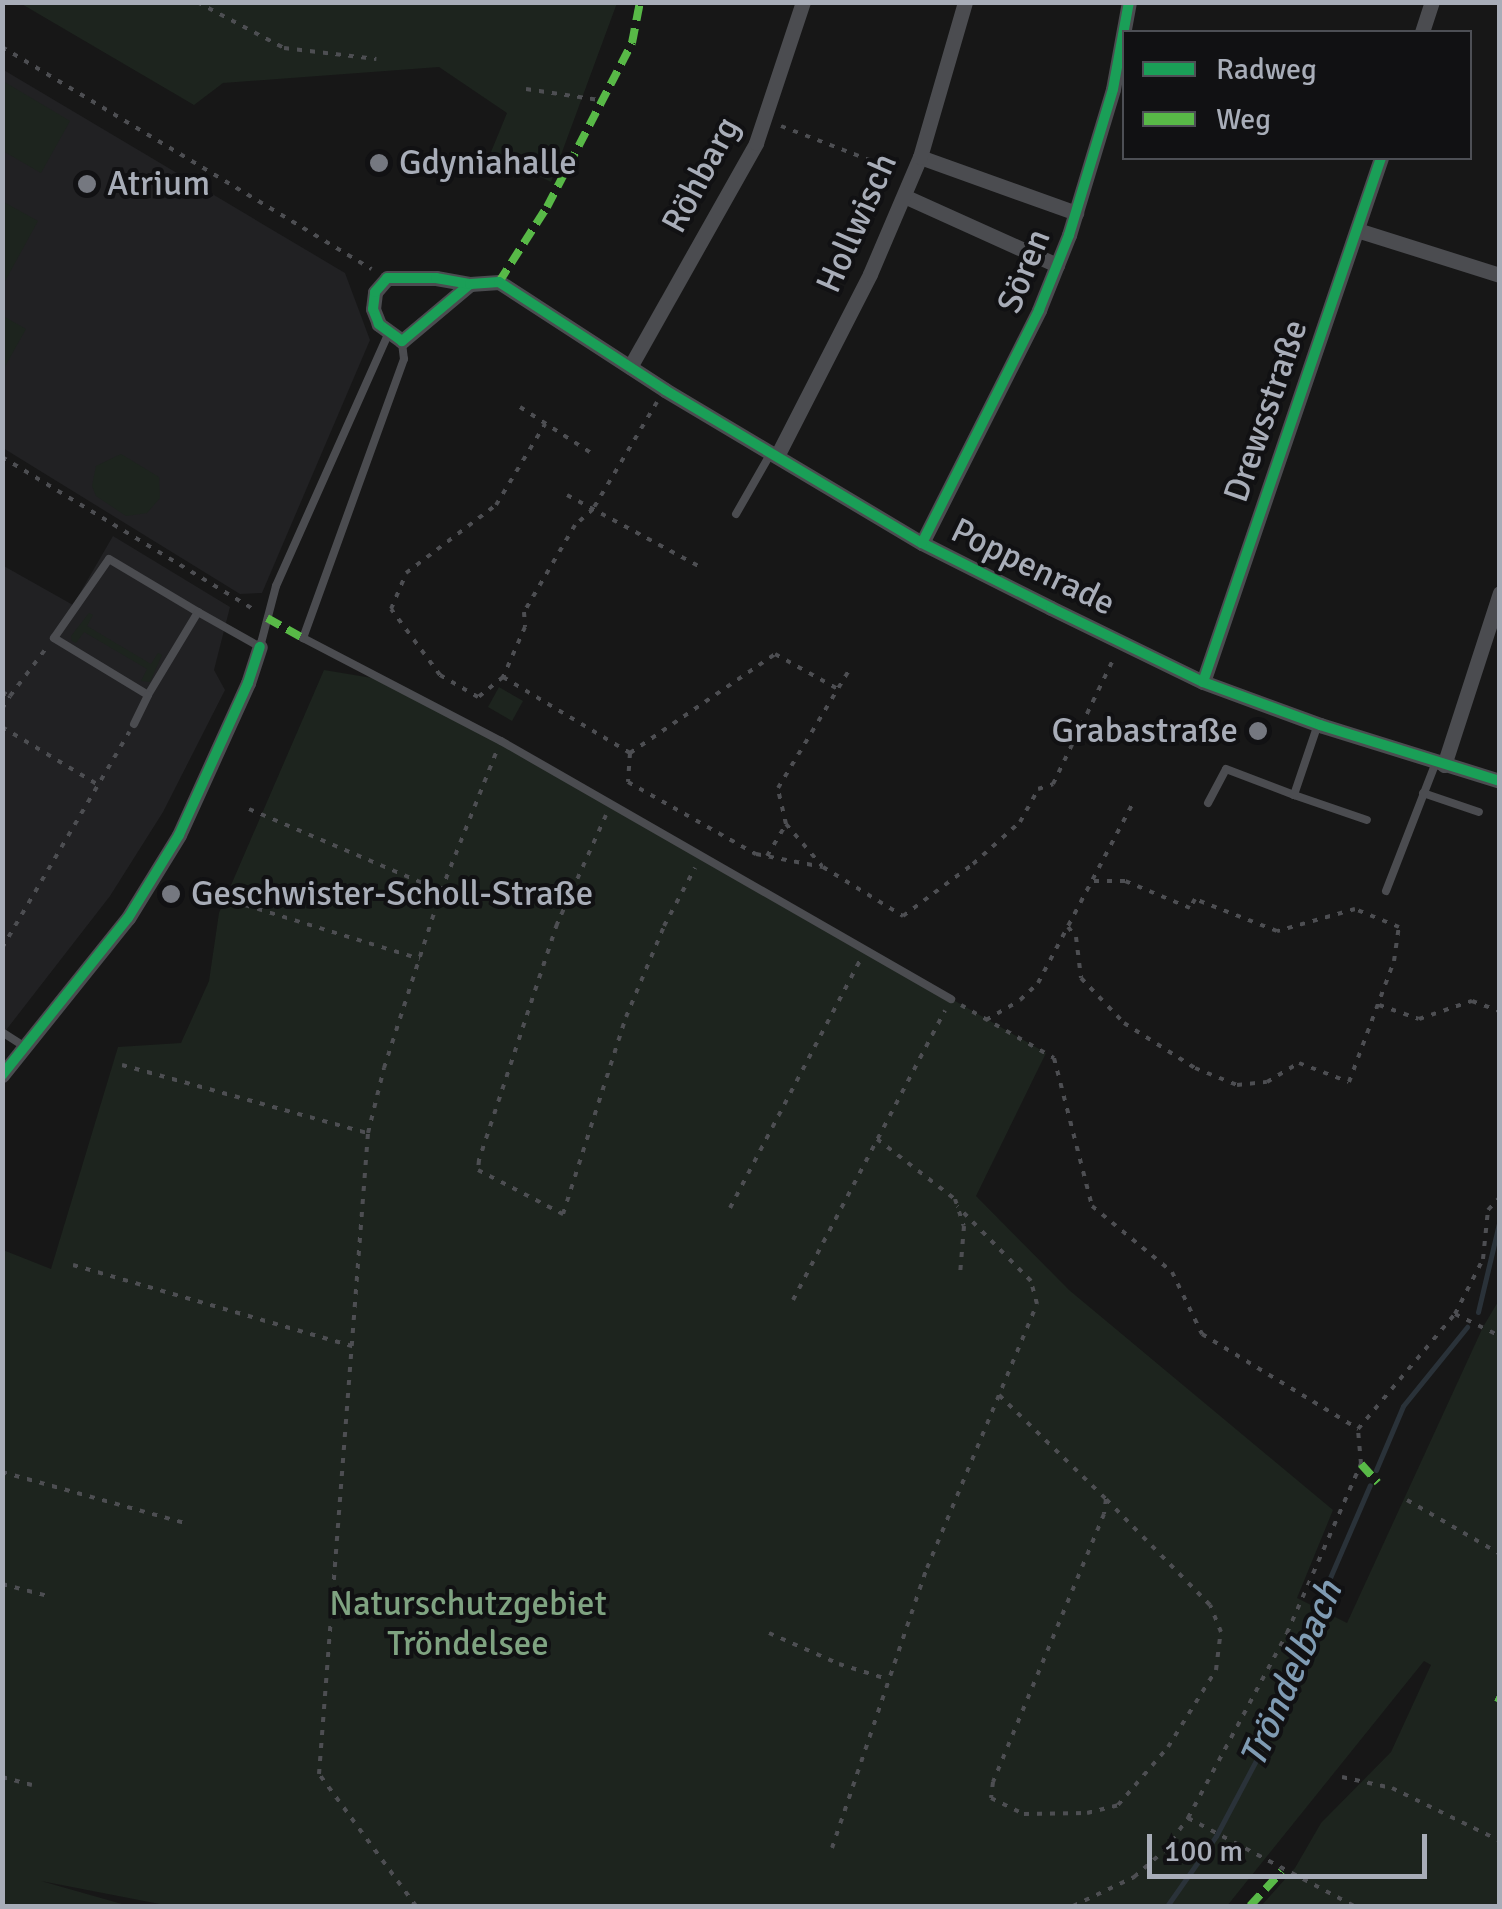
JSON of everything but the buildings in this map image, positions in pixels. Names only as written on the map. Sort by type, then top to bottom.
[{"type":"street","name":"Röhbarg","points":[[630,367],[764,120],[802,2]]},
{"type":"street","name":"Hollwisch","points":[[774,455],[870,274],[904,196],[920,157],[965,2]]},
{"type":"street","name":"Sören","points":[[1124,30],[1129,2]]},
{"type":"street","points":[[1423,30],[1432,2]]},
{"type":"street","name":"Sören","points":[[922,543],[1057,265],[1113,90],[1122,40]]},
{"type":"street","points":[[920,157],[1076,213]]},
{"type":"street","name":"Drewsstraße","points":[[1203,682],[1380,160]]},
{"type":"street","points":[[904,196],[1057,265]]},
{"type":"street","points":[[1357,230],[1500,275]]},
{"type":"street","points":[[387,278],[376,292],[373,309],[395,338],[470,284]]},
{"type":"street","name":"Poppenrade","points":[[387,278],[436,278],[470,284],[499,282],[665,390],[922,543],[1203,682],[1318,724],[1500,781]]},
{"type":"street","points":[[1440,763],[1500,593]]},
{"type":"street","points":[[2,1074],[128,918],[179,835],[248,683],[260,646]]},
{"type":"lane","points":[[148,695],[54,638],[109,559],[260,646],[276,586],[395,338]]},
{"type":"lane","points":[[395,338],[404,358],[302,638],[501,741],[951,999]]},
{"type":"lane","points":[[736,514],[774,455]]},
{"type":"lane","points":[[134,724],[198,612]]},
{"type":"lane","points":[[1294,795],[1318,724]]},
{"type":"lane","points":[[1386,891],[1423,793],[1440,763]]},
{"type":"lane","points":[[1208,803],[1226,770],[1367,820]]},
{"type":"lane","points":[[1423,793],[1480,812]]},
{"type":"lane","points":[[2,1032],[25,1047]]},
{"type":"path","points":[[197,2],[284,48],[376,59]]},
{"type":"path","points":[[2,46],[387,278]]},
{"type":"path","points":[[526,88],[599,100]]},
{"type":"path","points":[[764,120],[912,176]]},
{"type":"path","points":[[545,424],[496,505],[406,574],[391,609],[440,675],[478,697],[503,678],[524,628],[524,612],[575,525],[593,508],[665,390]]},
{"type":"path","points":[[520,408],[591,453]]},
{"type":"path","points":[[2,456],[267,618]]},
{"type":"path","points":[[566,495],[700,567]]},
{"type":"path","points":[[2,709],[54,638]]},
{"type":"path","points":[[852,667],[778,788],[786,824],[823,867],[903,916],[974,864],[1020,822],[1038,789],[1053,784],[1122,642]]},
{"type":"path","points":[[630,753],[775,654],[838,689]]},
{"type":"path","points":[[503,678],[630,753]]},
{"type":"path","points":[[2,692],[10,696]]},
{"type":"path","points":[[2,948],[134,724]]},
{"type":"path","points":[[2,727],[98,785]]},
{"type":"path","points":[[416,1906],[319,1774],[355,1348],[368,1132],[384,1068],[441,891],[501,741]]},
{"type":"path","points":[[630,753],[628,782],[767,856],[823,867]]},
{"type":"path","points":[[611,804],[557,924],[479,1160],[478,1170],[562,1214],[626,1017],[664,926],[702,855]]},
{"type":"path","points":[[986,1020],[1020,1000],[1038,982],[1132,805]]},
{"type":"path","points":[[249,808],[441,891]]},
{"type":"path","points":[[767,856],[786,824]]},
{"type":"path","points":[[1068,926],[1076,937],[1081,978],[1124,1023],[1196,1068],[1237,1084],[1267,1082],[1300,1064],[1349,1082],[1394,961],[1399,927],[1355,909],[1277,930],[1194,899],[1190,908],[1126,880],[1092,881]]},
{"type":"path","points":[[244,904],[420,958]]},
{"type":"path","points":[[730,1208],[865,950]]},
{"type":"path","points":[[793,1300],[951,999],[1054,1058],[1092,1206],[1172,1272],[1202,1334],[1358,1429]]},
{"type":"path","points":[[1379,1005],[1419,1019],[1472,1001],[1500,1011]]},
{"type":"path","points":[[122,1065],[368,1132]]},
{"type":"path","points":[[832,1848],[887,1679],[1037,1304],[1031,1281],[943,1187],[878,1139]]},
{"type":"path","points":[[1074,1906],[1134,1876],[1164,1851],[1188,1818],[1287,1633],[1361,1464],[1358,1429],[1456,1314],[1483,1260],[1488,1210],[1500,1197]]},
{"type":"path","points":[[957,1206],[964,1226],[960,1275]]},
{"type":"path","points":[[73,1265],[355,1348]]},
{"type":"path","points":[[1456,1314],[1500,1336]]},
{"type":"path","points":[[999,1395],[1106,1499],[1210,1605],[1221,1632],[1216,1670],[1168,1747],[1118,1805],[1087,1813],[1024,1814],[998,1806],[991,1798],[993,1782],[1104,1514],[1106,1499]]},
{"type":"path","points":[[2,1472],[188,1524]]},
{"type":"path","points":[[1408,1500],[1500,1554]]},
{"type":"path","points":[[2,1584],[48,1596]]},
{"type":"path","points":[[769,1633],[839,1664],[887,1679]]},
{"type":"path","points":[[2,1777],[32,1785]]},
{"type":"path","points":[[1342,1777],[1392,1788],[1500,1841]]},
{"type":"path","points":[[1188,1818],[1354,1906]]},
{"type":"shaded area","points":[[2,69],[345,273],[370,340],[262,593],[240,594],[3,448]]},
{"type":"shaded area","points":[[113,536],[230,607],[214,670],[225,690],[163,812],[110,896],[3,1034],[2,565],[73,605]]},
{"type":"green space","points":[[20,3],[617,3],[551,182],[491,152],[507,113],[439,67],[223,83],[194,105]]},
{"type":"green space","points":[[3,81],[70,121],[41,173],[3,151]]},
{"type":"green space","points":[[2,201],[38,221],[4,283],[2,282]]},
{"type":"green space","points":[[3,316],[26,329],[3,370]]},
{"type":"green space","points":[[121,454],[159,477],[160,498],[147,513],[126,516],[96,496],[92,486],[96,466]]},
{"type":"green space","points":[[89,613],[93,615],[87,626],[151,664],[158,653],[162,655],[150,682],[141,681],[147,669],[84,632],[76,643],[72,641],[71,636]]},
{"type":"green space","name":"Naturschutzgebiet Tröndelsee","points":[[324,670],[384,680],[501,741],[1046,1053],[976,1196],[1069,1290],[1333,1510],[1297,1598],[1347,1623],[1499,1300],[1499,1906],[1261,1906],[1295,1868],[1321,1823],[1391,1752],[1431,1665],[1424,1661],[1227,1906],[170,1906],[41,1881],[129,1906],[3,1906],[3,1250],[51,1269],[118,1047],[181,1043],[209,981],[219,913]]},
{"type":"green space","points":[[499,687],[523,701],[512,721],[488,707]]},
{"type":"waterway","name":"Tröndelbach","points":[[1478,1312],[1500,1219]]},
{"type":"waterway","name":"Tröndelbach","points":[[1376,1470],[1403,1406],[1467,1327]]},
{"type":"waterway","name":"Tröndelbach","points":[[1167,1906],[1216,1836],[1279,1717],[1329,1580],[1370,1485]]},
{"type":"marked path","points":[[499,282],[547,207],[632,43],[640,2]]},
{"type":"marked path","points":[[267,618],[303,638]]},
{"type":"marked path","points":[[1361,1464],[1378,1483]]},
{"type":"marked path","points":[[1496,1697],[1500,1699]]},
{"type":"marked path","points":[[1250,1906],[1282,1871]]},
{"type":"cycle path","points":[[1124,30],[1129,2]]},
{"type":"cycle path","points":[[922,543],[1039,310],[1069,235],[1113,89],[1122,40]]},
{"type":"cycle path","points":[[1203,682],[1380,160]]},
{"type":"cycle path","points":[[470,284],[402,341],[379,324],[373,309],[375,292],[387,278],[436,278],[470,284],[499,282],[665,390],[922,543],[1051,608],[1203,682],[1320,725],[1500,781]]},
{"type":"cycle path","points":[[2,1075],[128,918],[179,835],[248,683],[260,647]]},
{"type":"place","name":"Gdyniahalle","points":[[379,163]]},
{"type":"place","name":"Atrium","points":[[87,184]]},
{"type":"place","name":"Grabastraße","points":[[1258,731]]},
{"type":"place","name":"Geschwister-Scholl-Straße","points":[[171,894]]}]
